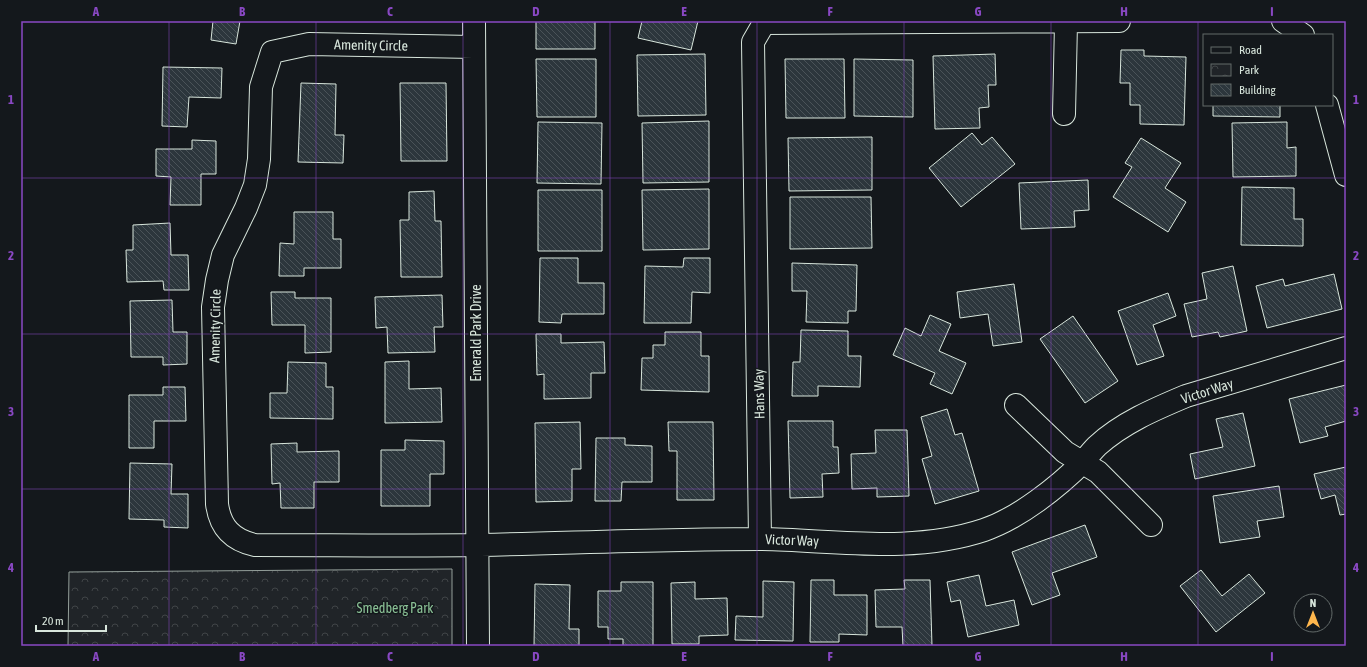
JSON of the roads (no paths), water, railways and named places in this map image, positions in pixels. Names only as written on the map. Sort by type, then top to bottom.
[{"type":"street","name":"Emerald Park Drive","points":[[474,21],[478,646]]},
{"type":"street","points":[[940,21],[1066,23],[1119,21]]},
{"type":"street","name":"Hans Way","points":[[760,539],[753,42],[764,23],[940,21]]},
{"type":"street","points":[[1283,21],[1302,34]]},
{"type":"street","points":[[1064,114],[1066,23]]},
{"type":"street","name":"Amenity Circle","points":[[473,47],[309,44],[272,52],[261,87],[258,159],[255,185],[246,208],[223,255],[213,307],[217,504],[218,515],[224,527],[234,538],[244,543],[255,545],[477,545]]},
{"type":"street","points":[[1327,106],[1346,174]]},
{"type":"street","name":"Victor Way","points":[[477,545],[760,539],[908,544],[934,542],[960,537],[986,529],[1010,518],[1033,504],[1083,462],[1097,446],[1139,417],[1186,396],[1346,348]]},
{"type":"street","points":[[1016,405],[1065,452],[1098,472],[1151,525]]},
{"type":"park label","name":"Smedberg Park","points":[[395,608]]}]
